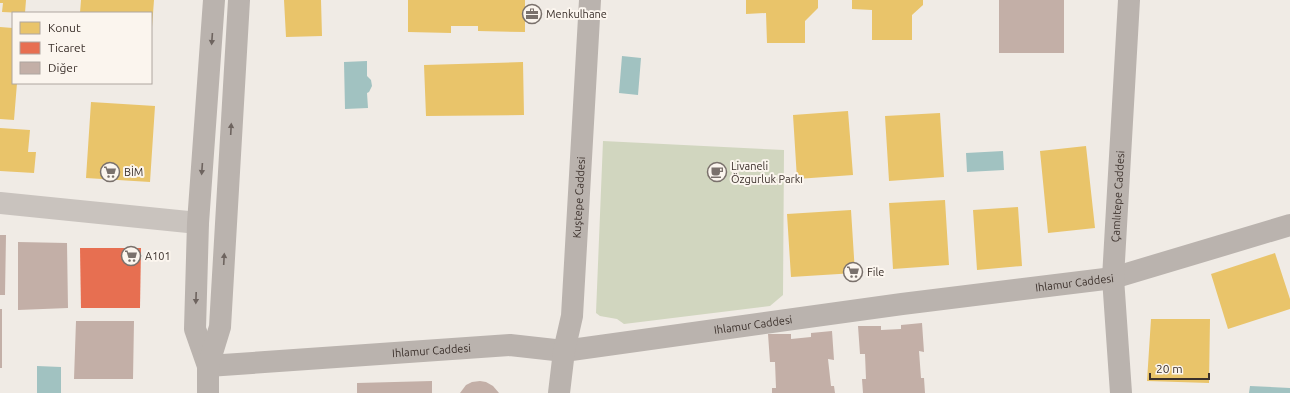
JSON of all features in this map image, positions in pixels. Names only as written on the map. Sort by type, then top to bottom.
[{"type":"street","points":[[208,366],[195,329],[198,223],[214,0]]},
{"type":"street","points":[[208,393],[208,366],[220,328],[239,0]]},
{"type":"street","name":"Kuştepe Caddesi","points":[[559,393],[564,351],[572,316],[590,0]]},
{"type":"street","name":"Çamlıtepe Caddesi","points":[[1121,393],[1113,278],[1128,0]]},
{"type":"street","points":[[0,203],[198,223],[226,223]]},
{"type":"street","name":"Ihlamur Caddesi","points":[[208,366],[510,345],[564,351],[902,304],[1113,278],[1290,225]]},
{"type":"green space","points":[[603,141],[784,150],[783,295],[770,306],[624,324],[617,319],[600,316],[596,313]]},
{"type":"water","points":[[622,56],[641,58],[638,95],[619,93]]},
{"type":"water","points":[[367,61],[367,76],[371,80],[372,86],[367,93],[368,108],[345,109],[344,62]]},
{"type":"water","points":[[1003,151],[1004,170],[967,172],[966,153]]},
{"type":"water","points":[[37,366],[61,367],[61,393],[37,393]]},
{"type":"water","points":[[1250,386],[1290,388],[1290,393],[1249,393]]},
{"type":"building: Konut","points":[[0,0],[26,0],[25,12],[2,12],[3,3],[0,3]]},
{"type":"building: Konut","points":[[81,0],[154,0],[152,27],[152,12],[80,12]]},
{"type":"building: Konut","points":[[284,0],[321,0],[322,36],[286,37]]},
{"type":"building: Konut","points":[[408,0],[525,0],[525,32],[478,31],[478,26],[451,26],[451,33],[408,32]]},
{"type":"building: Konut","points":[[746,0],[818,0],[818,8],[805,21],[805,43],[767,43],[766,13],[746,14]]},
{"type":"building: Konut","points":[[852,0],[923,0],[923,5],[912,15],[912,40],[872,40],[872,10],[852,9]]},
{"type":"building: Konut","points":[[0,27],[12,28],[12,84],[17,84],[14,120],[0,119]]},
{"type":"building: Konut","points":[[523,62],[524,115],[426,116],[424,65]]},
{"type":"building: Konut","points":[[91,102],[155,106],[150,182],[86,178]]},
{"type":"building: Konut","points":[[848,111],[853,175],[797,179],[793,115]]},
{"type":"building: Konut","points":[[940,113],[944,177],[889,181],[885,116]]},
{"type":"building: Konut","points":[[0,128],[30,130],[28,152],[36,152],[34,173],[0,171]]},
{"type":"building: Konut","points":[[1086,146],[1095,228],[1048,233],[1040,151]]},
{"type":"building: Konut","points":[[945,200],[949,265],[893,269],[889,203]]},
{"type":"building: Konut","points":[[1018,207],[1022,266],[977,270],[973,210]]},
{"type":"building: Konut","points":[[851,210],[855,273],[791,277],[787,214]]},
{"type":"building: Konut","points":[[1275,253],[1290,299],[1290,309],[1228,329],[1211,274]]},
{"type":"building: Konut","points":[[1151,319],[1210,319],[1209,383],[1147,381]]},
{"type":"building: Ticaret","points":[[80,248],[141,248],[140,308],[81,308]]},
{"type":"building: Diğer","points":[[999,0],[1064,0],[1064,53],[999,53]]},
{"type":"building: Diğer","points":[[0,235],[6,235],[5,295],[0,295]]},
{"type":"building: Diğer","points":[[18,242],[67,243],[68,308],[18,310]]},
{"type":"building: Diğer","points":[[0,309],[2,309],[2,368],[0,368]]},
{"type":"building: Diğer","points":[[76,321],[134,321],[133,379],[74,379]]},
{"type":"building: Diğer","points":[[922,323],[924,352],[919,351],[921,378],[924,378],[925,393],[863,393],[862,379],[866,379],[865,354],[860,354],[858,326],[881,326],[881,330],[901,329],[901,325]]},
{"type":"building: Diğer","points":[[832,331],[834,360],[828,359],[831,386],[834,386],[835,393],[772,393],[772,388],[776,388],[775,362],[770,362],[768,334],[791,334],[791,339],[811,337],[811,333]]},
{"type":"building: Diğer","points":[[432,381],[432,393],[357,393],[357,383]]},
{"type":"building: Diğer","points":[[472,382],[486,382],[493,386],[499,393],[460,393],[466,385]]},
{"type":"place","name":"Menkulhane","points":[[532,14]]},
{"type":"place","name":"BİM","points":[[110,172]]},
{"type":"place","name":"Livaneli Özgurluk Parkı","points":[[717,172]]},
{"type":"place","name":"A101","points":[[131,256]]},
{"type":"place","name":"File","points":[[853,272]]}]
